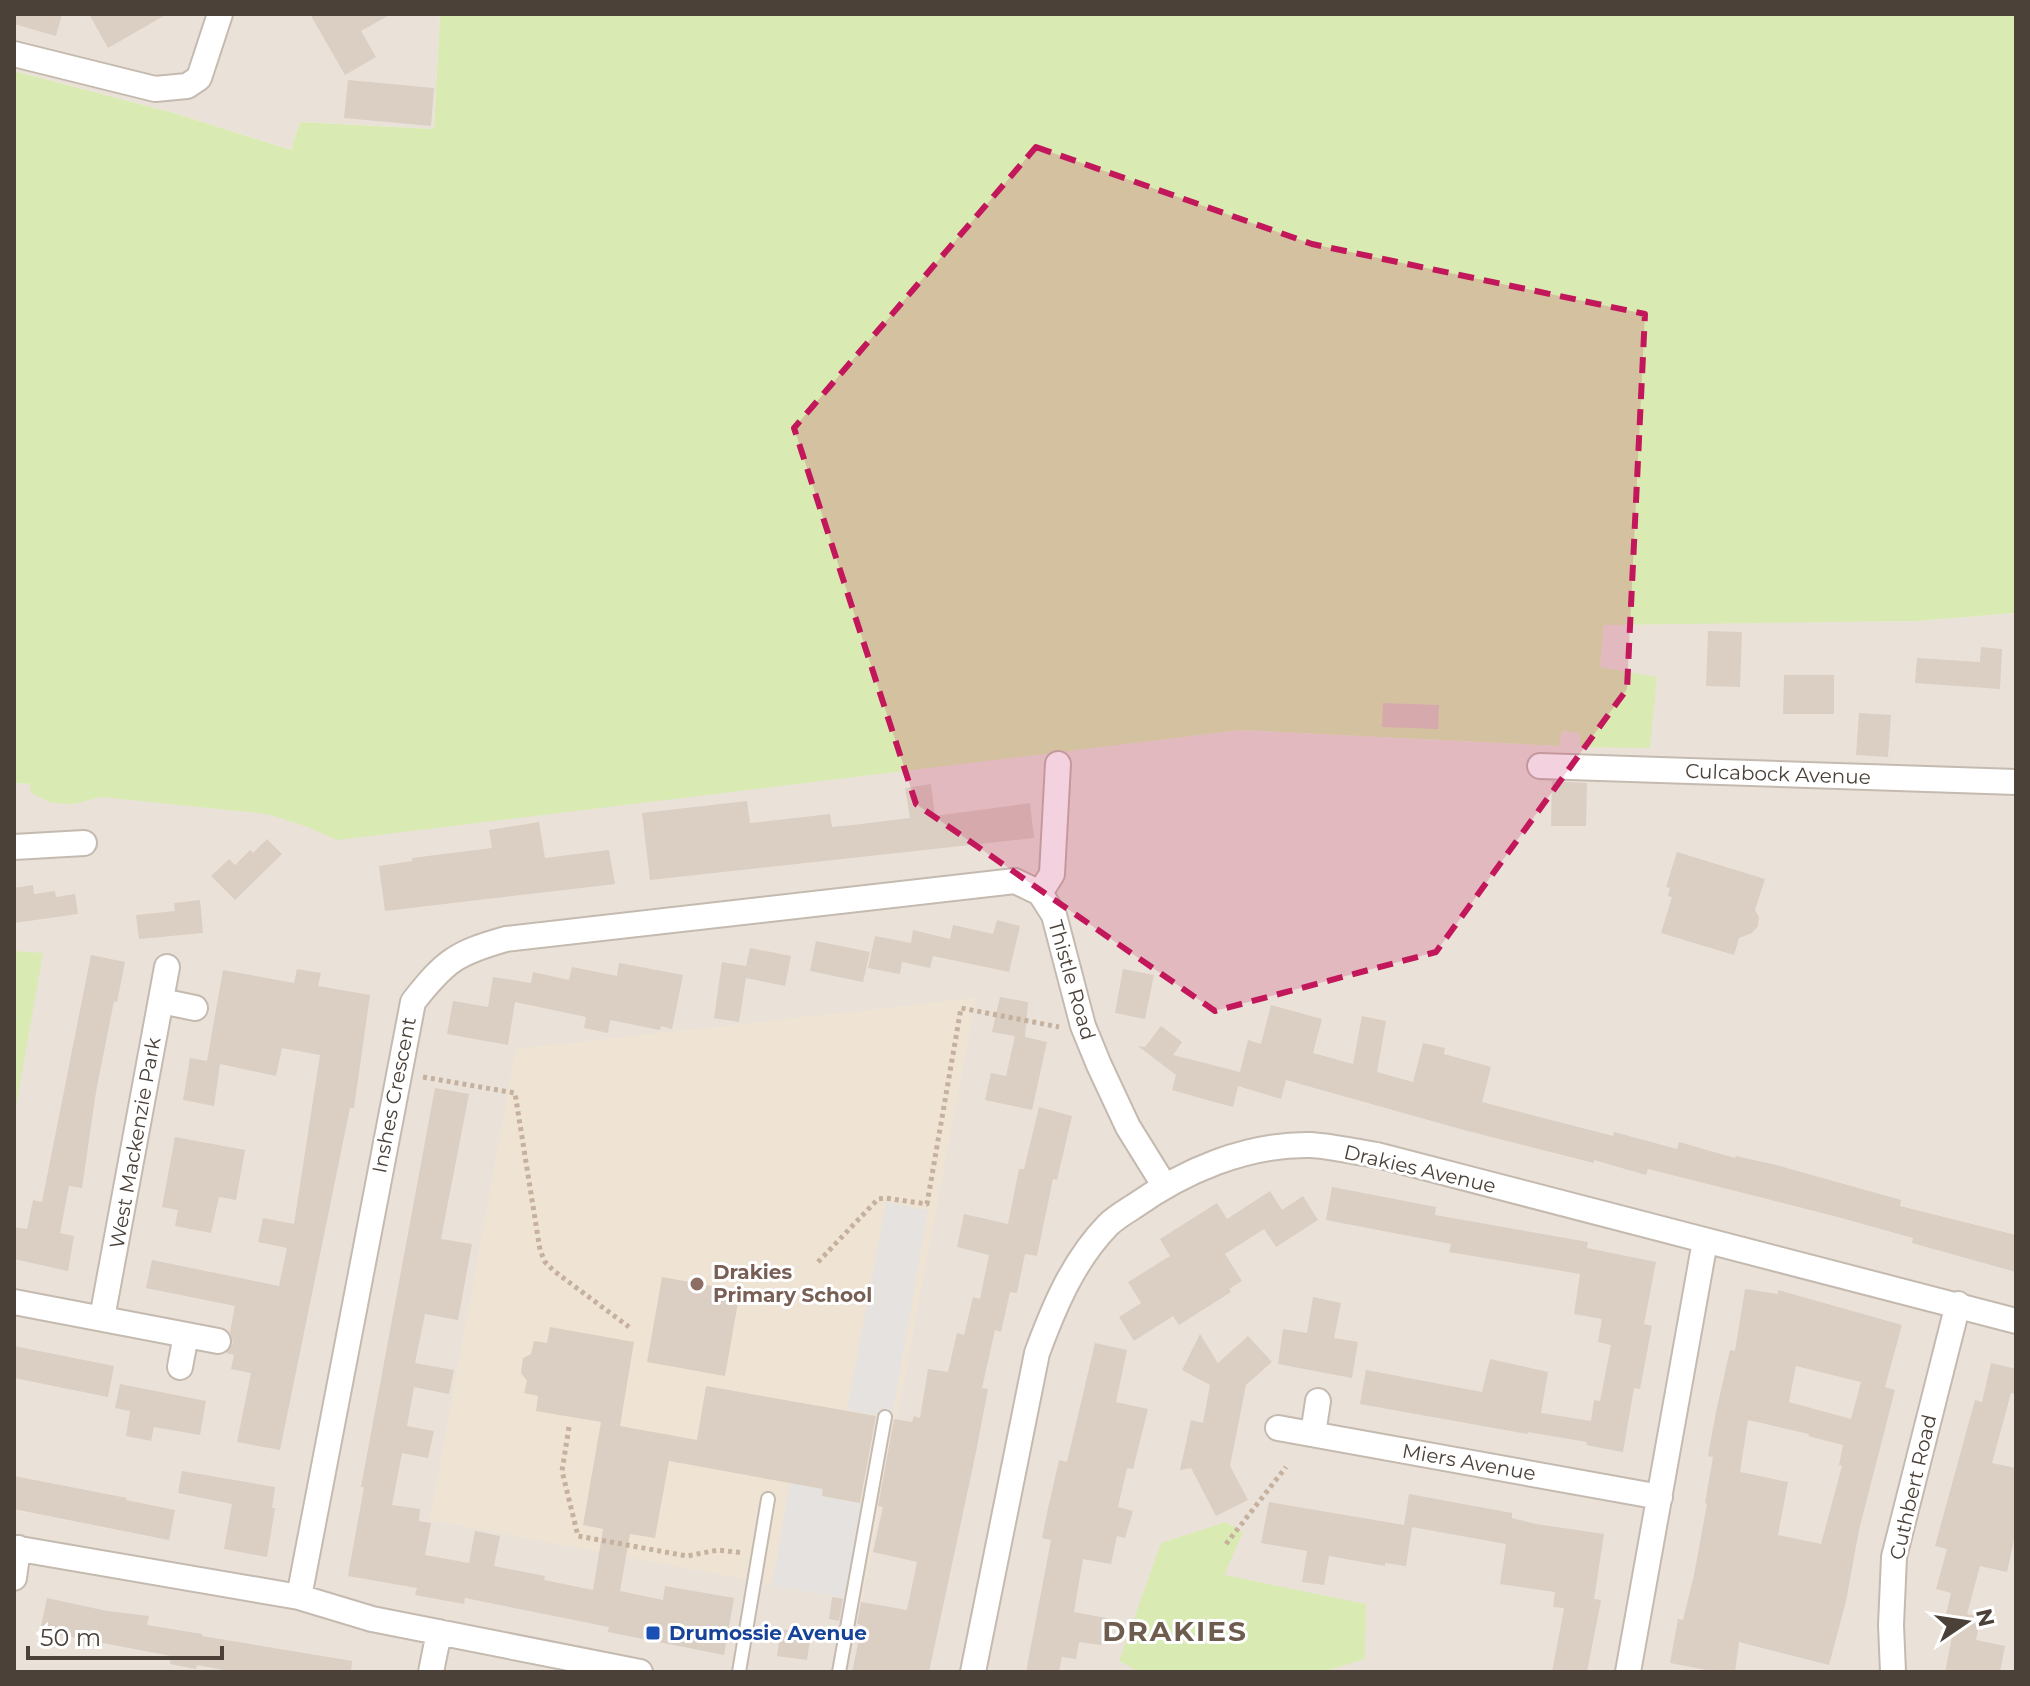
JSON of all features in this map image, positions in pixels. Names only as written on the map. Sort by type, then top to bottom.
[{"type":"street","points":[[14,54],[155,89],[187,86],[199,78],[220,14]]},
{"type":"street","points":[[1040,893],[1052,874],[1058,764]]},
{"type":"street","name":"Culcabock Avenue","points":[[1540,766],[2016,782]]},
{"type":"street","points":[[14,847],[84,843]]},
{"type":"street","name":"Inshes Crescent","points":[[299,1597],[397,1073],[413,1002],[438,969],[471,949],[506,939],[991,883],[1015,881],[1040,893]]},
{"type":"street","name":"Thistle Road","points":[[1040,893],[1054,915],[1083,1026],[1128,1127],[1164,1185]]},
{"type":"street","name":"West Mackenzie Park","points":[[102,1318],[167,967]]},
{"type":"street","points":[[161,1001],[195,1008]]},
{"type":"street","name":"Drakies Avenue","points":[[973,1672],[1037,1353],[1055,1305],[1076,1266],[1109,1223],[1164,1185],[1211,1163],[1259,1151],[1310,1145],[1377,1155],[2016,1321]]},
{"type":"street","points":[[1628,1672],[1705,1241]]},
{"type":"street","points":[[14,1302],[218,1341]]},
{"type":"street","name":"Cuthbert Road","points":[[1893,1672],[1891,1625],[1894,1557],[1958,1304]]},
{"type":"street","points":[[180,1367],[186,1335]]},
{"type":"street","points":[[1313,1434],[1318,1401]]},
{"type":"street","name":"Miers Avenue","points":[[1278,1428],[1660,1497]]},
{"type":"street","points":[[14,1578],[16,1548],[299,1597],[372,1619],[640,1672]]},
{"type":"street","points":[[431,1672],[439,1632]]},
{"type":"lane","points":[[839,1672],[885,1417]]},
{"type":"lane","points":[[739,1672],[768,1499]]},
{"type":"path","points":[[818,1262],[878,1199],[927,1204],[961,1008],[1067,1028],[1083,1026]]},
{"type":"path","points":[[397,1073],[515,1093],[540,1250],[545,1262],[629,1327]]},
{"type":"path","points":[[569,1427],[562,1471],[578,1536],[687,1556],[718,1550],[757,1554]]},
{"type":"path","points":[[1226,1544],[1286,1467]]},
{"type":"highlighted area","points":[[1036,147],[1312,244],[1645,314],[1627,689],[1436,952],[1215,1011],[916,804],[794,428]]},
{"type":"shaded area","points":[[14,14],[440,14],[434,129],[300,122],[291,150],[174,113],[14,71]]},
{"type":"shaded area","points":[[2016,613],[2016,1672],[14,1672],[14,783],[312,805],[580,809],[1241,730],[1559,746],[1562,731],[1579,733],[1600,667],[1604,624],[1916,621]]},
{"type":"shaded area","name":"Drakies Primary School","points":[[976,998],[862,1601],[430,1520],[516,1049]]},
{"type":"shaded area","points":[[886,1202],[928,1210],[892,1418],[847,1410]]},
{"type":"shaded area","points":[[790,1483],[823,1489],[822,1496],[861,1503],[846,1598],[772,1585]]},
{"type":"green space","points":[[440,14],[2016,14],[2016,613],[1916,621],[1604,625],[1600,667],[1657,677],[1650,748],[1581,747],[1579,733],[1562,731],[1559,746],[1241,730],[337,840],[267,814],[101,797],[74,804],[52,803],[31,793],[30,784],[14,783],[14,71],[174,113],[291,150],[300,122],[434,129]]},
{"type":"green space","points":[[14,951],[43,953],[14,1118]]},
{"type":"green space","points":[[1226,1522],[1243,1532],[1224,1575],[1366,1604],[1365,1659],[1322,1672],[1140,1672],[1119,1661],[1161,1543]]},
{"type":"building","points":[[14,14],[62,14],[56,36],[14,24]]},
{"type":"building","points":[[89,14],[167,14],[108,48]]},
{"type":"building","points":[[310,14],[391,14],[361,31],[376,57],[345,75]]},
{"type":"building","points":[[348,80],[434,88],[431,126],[344,118]]},
{"type":"building","points":[[1708,631],[1742,632],[1740,687],[1706,686]]},
{"type":"building","points":[[1981,647],[2002,649],[2000,689],[1915,683],[1917,658],[1980,662]]},
{"type":"building","points":[[1784,675],[1834,675],[1834,714],[1783,714]]},
{"type":"building","points":[[1383,703],[1439,705],[1438,729],[1382,727]]},
{"type":"building","points":[[1859,713],[1891,715],[1888,757],[1856,755]]},
{"type":"building","points":[[1552,781],[1587,783],[1586,826],[1551,826]]},
{"type":"building","points":[[931,784],[935,816],[1030,803],[1034,838],[650,880],[642,813],[747,801],[750,823],[830,814],[832,827],[853,825],[910,818],[905,788]]},
{"type":"building","points":[[539,822],[545,858],[609,850],[615,884],[385,911],[379,866],[412,861],[412,858],[492,848],[489,830]]},
{"type":"building","points":[[267,839],[282,854],[235,900],[211,876],[229,859],[235,865]]},
{"type":"building","points":[[1677,852],[1765,879],[1755,910],[1759,917],[1758,926],[1752,933],[1739,938],[1734,955],[1661,933],[1672,897],[1668,896],[1670,888],[1666,887]]},
{"type":"building","points":[[33,885],[34,894],[55,891],[56,897],[75,894],[78,914],[14,923],[14,888]]},
{"type":"building","points":[[200,900],[203,933],[139,939],[136,915],[175,911],[174,903]]},
{"type":"building","points":[[997,920],[1020,926],[1009,972],[933,956],[930,968],[902,962],[900,974],[868,968],[875,936],[911,943],[913,930],[950,939],[953,925],[993,934]]},
{"type":"building","points":[[816,941],[870,952],[863,982],[810,971]]},
{"type":"building","points":[[750,948],[791,956],[785,986],[746,978],[739,1022],[714,1018],[722,962],[746,966]]},
{"type":"building","points":[[91,955],[125,962],[96,1092],[82,1188],[69,1186],[60,1233],[74,1236],[68,1271],[14,1259],[14,1227],[27,1229],[33,1200],[42,1202]]},
{"type":"building","points":[[619,963],[683,975],[672,1029],[661,1026],[660,1030],[610,1020],[608,1033],[584,1028],[586,1017],[515,1002],[508,1045],[447,1034],[453,1001],[488,1007],[493,977],[531,983],[533,972],[569,980],[572,967],[617,976]]},
{"type":"building","points":[[297,969],[321,973],[318,986],[370,995],[354,1108],[350,1108],[280,1450],[237,1442],[251,1373],[231,1369],[234,1355],[226,1353],[233,1343],[230,1332],[235,1306],[146,1288],[152,1260],[279,1286],[287,1248],[258,1242],[263,1218],[294,1224],[320,1055],[282,1048],[276,1076],[220,1064],[214,1106],[183,1100],[190,1058],[207,1061],[223,970],[294,983]]},
{"type":"building","points":[[1123,969],[1154,975],[1145,1019],[1115,1013]]},
{"type":"building","points":[[1000,997],[1028,1002],[1025,1037],[1047,1042],[1032,1110],[985,1100],[991,1073],[1006,1076],[1015,1036],[992,1032]]},
{"type":"building","points":[[1271,1005],[1322,1019],[1313,1053],[1353,1064],[1362,1016],[1386,1021],[1377,1072],[1413,1082],[1423,1043],[1445,1048],[1444,1054],[1491,1067],[1482,1102],[1613,1136],[1614,1132],[1677,1149],[1679,1142],[1735,1158],[1776,1165],[1901,1200],[1900,1206],[2016,1235],[2016,1272],[1912,1243],[1913,1238],[1834,1216],[1648,1169],[1646,1175],[1594,1160],[1594,1163],[1286,1080],[1281,1099],[1238,1086],[1233,1107],[1172,1090],[1176,1075],[1138,1046],[1145,1047],[1161,1026],[1182,1042],[1173,1055],[1240,1072],[1248,1040],[1261,1044]]},
{"type":"building","points":[[435,1088],[469,1094],[441,1239],[472,1244],[458,1320],[425,1314],[415,1363],[454,1370],[449,1394],[414,1387],[407,1426],[434,1431],[428,1458],[402,1453],[392,1505],[420,1509],[419,1521],[431,1523],[425,1555],[469,1563],[475,1531],[500,1536],[494,1566],[593,1590],[603,1529],[583,1525],[601,1422],[536,1411],[538,1396],[524,1393],[527,1381],[521,1373],[523,1358],[531,1354],[534,1341],[547,1343],[550,1327],[634,1342],[620,1426],[697,1440],[706,1386],[876,1416],[860,1503],[822,1496],[823,1489],[669,1461],[655,1538],[630,1534],[620,1591],[663,1600],[665,1586],[734,1598],[724,1655],[608,1632],[609,1627],[465,1598],[464,1604],[415,1595],[417,1588],[348,1576],[364,1487],[361,1487]]},
{"type":"building","points":[[1039,1107],[1072,1116],[1057,1180],[1053,1179],[1037,1256],[1025,1254],[1017,1293],[1010,1292],[1001,1332],[995,1330],[982,1388],[988,1389],[976,1452],[929,1672],[852,1672],[862,1625],[857,1624],[861,1602],[907,1610],[917,1562],[873,1552],[883,1507],[878,1506],[894,1419],[912,1422],[914,1416],[920,1418],[928,1369],[948,1372],[957,1333],[964,1335],[973,1297],[980,1299],[989,1255],[957,1247],[964,1214],[1008,1224],[1019,1169],[1024,1169]]},
{"type":"building","points":[[175,1137],[245,1150],[236,1200],[219,1197],[211,1233],[175,1226],[178,1210],[162,1207]]},
{"type":"building","points":[[1332,1187],[1436,1207],[1435,1215],[1588,1242],[1587,1248],[1656,1262],[1644,1324],[1652,1326],[1640,1389],[1634,1388],[1623,1452],[1586,1445],[1587,1442],[1360,1404],[1366,1370],[1482,1392],[1490,1359],[1548,1372],[1541,1413],[1591,1421],[1594,1400],[1600,1401],[1611,1345],[1598,1342],[1602,1319],[1574,1314],[1580,1274],[1449,1252],[1451,1244],[1326,1220]]},
{"type":"building","points":[[1270,1191],[1282,1210],[1303,1196],[1318,1220],[1276,1247],[1264,1229],[1225,1254],[1242,1281],[1229,1289],[1231,1292],[1179,1325],[1173,1316],[1134,1341],[1119,1317],[1141,1303],[1128,1282],[1170,1256],[1160,1239],[1217,1203],[1227,1219]]},
{"type":"building","points":[[662,1277],[740,1291],[725,1376],[647,1362]]},
{"type":"building","points":[[1745,1289],[1778,1294],[1778,1290],[1902,1325],[1885,1387],[1895,1390],[1829,1665],[1739,1642],[1735,1672],[1717,1672],[1670,1663],[1678,1619],[1683,1620],[1694,1575],[1707,1504],[1713,1457],[1708,1456],[1716,1412],[1730,1350],[1735,1351]],"holes":[[[1796,1366],[1861,1382],[1851,1419],[1789,1402]],[[1748,1420],[1843,1445],[1839,1465],[1842,1466],[1821,1544],[1778,1535],[1788,1482],[1740,1472]]]},
{"type":"building","points":[[1313,1297],[1341,1303],[1334,1338],[1358,1342],[1352,1378],[1278,1364],[1283,1329],[1307,1333]]},
{"type":"building","points":[[1200,1334],[1218,1363],[1248,1336],[1272,1362],[1246,1385],[1230,1466],[1248,1500],[1216,1516],[1191,1468],[1180,1470],[1191,1420],[1203,1423],[1210,1385],[1182,1370]]},
{"type":"building","points":[[1095,1343],[1127,1350],[1116,1402],[1148,1409],[1133,1469],[1127,1468],[1118,1507],[1133,1511],[1125,1538],[1117,1536],[1111,1564],[1083,1559],[1074,1612],[1106,1618],[1101,1645],[1079,1642],[1076,1659],[1062,1657],[1059,1672],[1026,1672],[1051,1540],[1042,1538],[1047,1513],[1059,1460],[1067,1462]]},
{"type":"building","points":[[14,1346],[114,1366],[108,1397],[14,1378]]},
{"type":"building","points":[[1991,1363],[2016,1369],[2016,1394],[2011,1393],[1992,1463],[2016,1468],[2016,1531],[2007,1572],[1980,1566],[1967,1614],[1981,1617],[1976,1640],[2005,1646],[2000,1672],[1945,1672],[1952,1637],[1941,1635],[1951,1593],[1936,1589],[1947,1549],[1935,1546],[1975,1400],[1982,1402]]},
{"type":"building","points":[[120,1384],[206,1401],[200,1435],[154,1427],[151,1441],[126,1436],[130,1411],[115,1408]]},
{"type":"building","points":[[182,1471],[275,1487],[267,1557],[224,1549],[232,1504],[178,1493]]},
{"type":"building","points":[[14,1476],[175,1510],[169,1540],[14,1509]]},
{"type":"building","points":[[1409,1494],[1512,1513],[1512,1518],[1536,1524],[1604,1534],[1594,1599],[1601,1600],[1587,1672],[1552,1672],[1564,1608],[1553,1607],[1555,1592],[1500,1584],[1506,1544],[1412,1527],[1406,1566],[1385,1563],[1385,1566],[1329,1556],[1324,1585],[1302,1582],[1307,1551],[1261,1543],[1269,1502],[1404,1525]]},
{"type":"building","points":[[832,1597],[843,1599],[839,1621],[829,1619]]},
{"type":"building","points":[[47,1598],[149,1616],[147,1625],[352,1661],[351,1672],[235,1672],[170,1664],[171,1656],[40,1631]]},
{"type":"building","points":[[781,1629],[811,1634],[807,1660],[777,1656]]},
{"type":"place","name":"Drakies Primary School","points":[[697,1284]]},
{"type":"place","name":"Drumossie Avenue","points":[[653,1633]]},
{"type":"district","name":"DRAKIES","points":[[1175,1631]]}]
